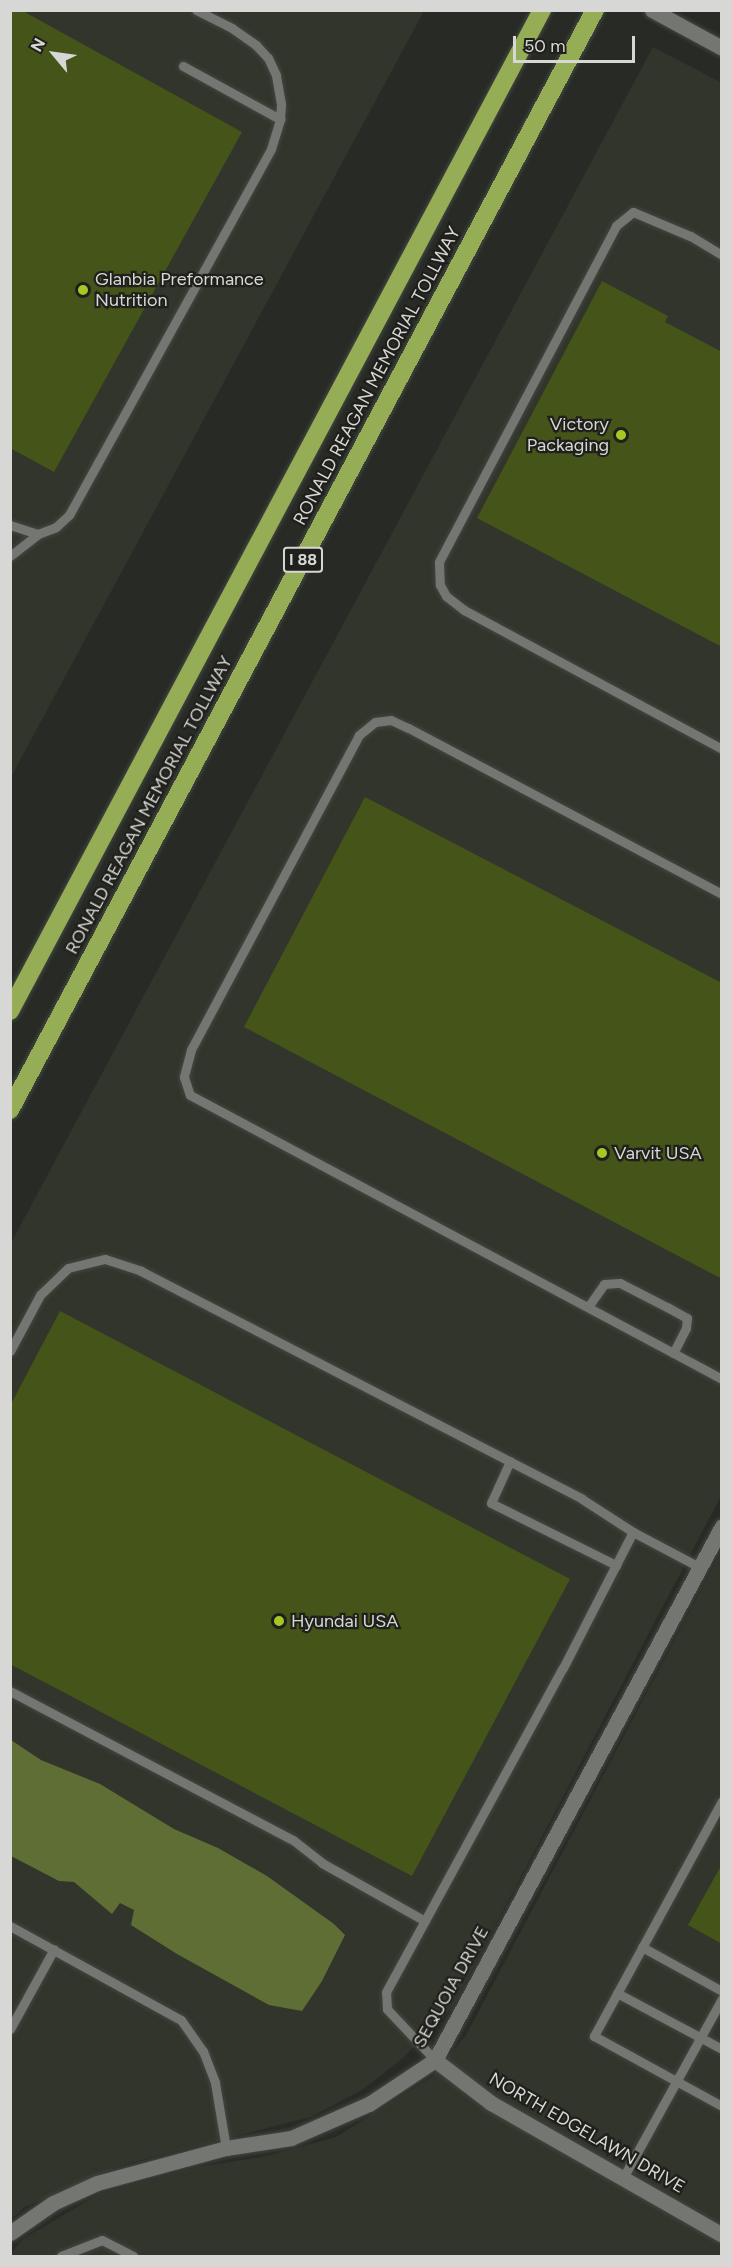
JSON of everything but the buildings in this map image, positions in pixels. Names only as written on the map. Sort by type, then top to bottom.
[{"type":"highway","name":"RONALD REAGAN MEMORIAL TOLLWAY","points":[[10,1011],[542,10]]},
{"type":"highway","name":"RONALD REAGAN MEMORIAL TOLLWAY","points":[[10,1110],[595,10]]},
{"type":"street","points":[[652,10],[722,48]]},
{"type":"street","name":"SEQUOIA DRIVE","points":[[10,2233],[53,2203],[97,2183],[226,2148],[291,2138],[369,2104],[435,2060],[699,1568],[720,1534]]},
{"type":"street","name":"NORTH EDGELAWN DRIVE","points":[[435,2060],[491,2103],[722,2235]]},
{"type":"lane","points":[[10,556],[38,534],[56,527],[69,514],[271,149],[280,119],[281,104],[276,75],[268,58],[256,45],[232,28],[196,10]]},
{"type":"lane","points":[[183,66],[280,119]]},
{"type":"lane","points":[[722,255],[690,236],[633,212],[616,226],[439,562],[440,585],[446,596],[464,610],[722,749]]},
{"type":"lane","points":[[10,525],[38,534]]},
{"type":"lane","points":[[722,894],[408,728],[391,720],[375,722],[359,735],[191,1050],[184,1077],[190,1095],[722,1379]]},
{"type":"lane","points":[[10,1351],[40,1295],[69,1268],[105,1259],[141,1271],[510,1461],[582,1499],[633,1532],[699,1568]]},
{"type":"lane","points":[[588,1307],[604,1284],[620,1283],[668,1307],[687,1318],[686,1328],[674,1353]]},
{"type":"lane","points":[[510,1461],[491,1503],[616,1564]]},
{"type":"lane","points":[[435,2060],[387,2009],[386,1992],[563,1668],[633,1532]]},
{"type":"lane","points":[[10,1691],[293,1840],[322,1863],[425,1921]]},
{"type":"lane","points":[[722,1801],[594,2036],[722,2106]]},
{"type":"lane","points":[[10,1926],[181,2020],[203,2051],[211,2073],[226,2148]]},
{"type":"lane","points":[[642,1947],[722,1991]]},
{"type":"lane","points":[[10,2030],[54,1949]]},
{"type":"lane","points":[[618,1993],[722,2049]]},
{"type":"lane","points":[[623,2178],[722,2000]]},
{"type":"lane","points":[[61,2256],[102,2240],[133,2256]]},
{"type":"shaded area","points":[[11,11],[424,11],[11,777]]},
{"type":"shaded area","points":[[653,47],[722,83],[721,1496],[452,2008],[403,2058],[362,2090],[311,2117],[125,2164],[25,2207],[11,2219],[11,1243]]},
{"type":"shaded area","points":[[721,1552],[721,2256],[11,2256],[23,2239],[99,2194],[198,2167],[267,2156],[336,2137],[432,2077],[466,2035]]},
{"type":"shaded area","points":[[11,1740],[41,1760],[100,1784],[174,1829],[218,1848],[267,1876],[334,1924],[345,1935],[322,1981],[302,2011],[269,2005],[177,1954],[131,1925],[134,1910],[120,1903],[112,1914],[74,1882],[59,1881],[11,1856]]},
{"type":"place","name":"Glanbia Preformance Nutrition","points":[[83,290]]},
{"type":"place","name":"Victory Packaging","points":[[621,435]]},
{"type":"place","name":"Varvit USA","points":[[602,1153]]},
{"type":"place","name":"Hyundai USA","points":[[279,1621]]}]
